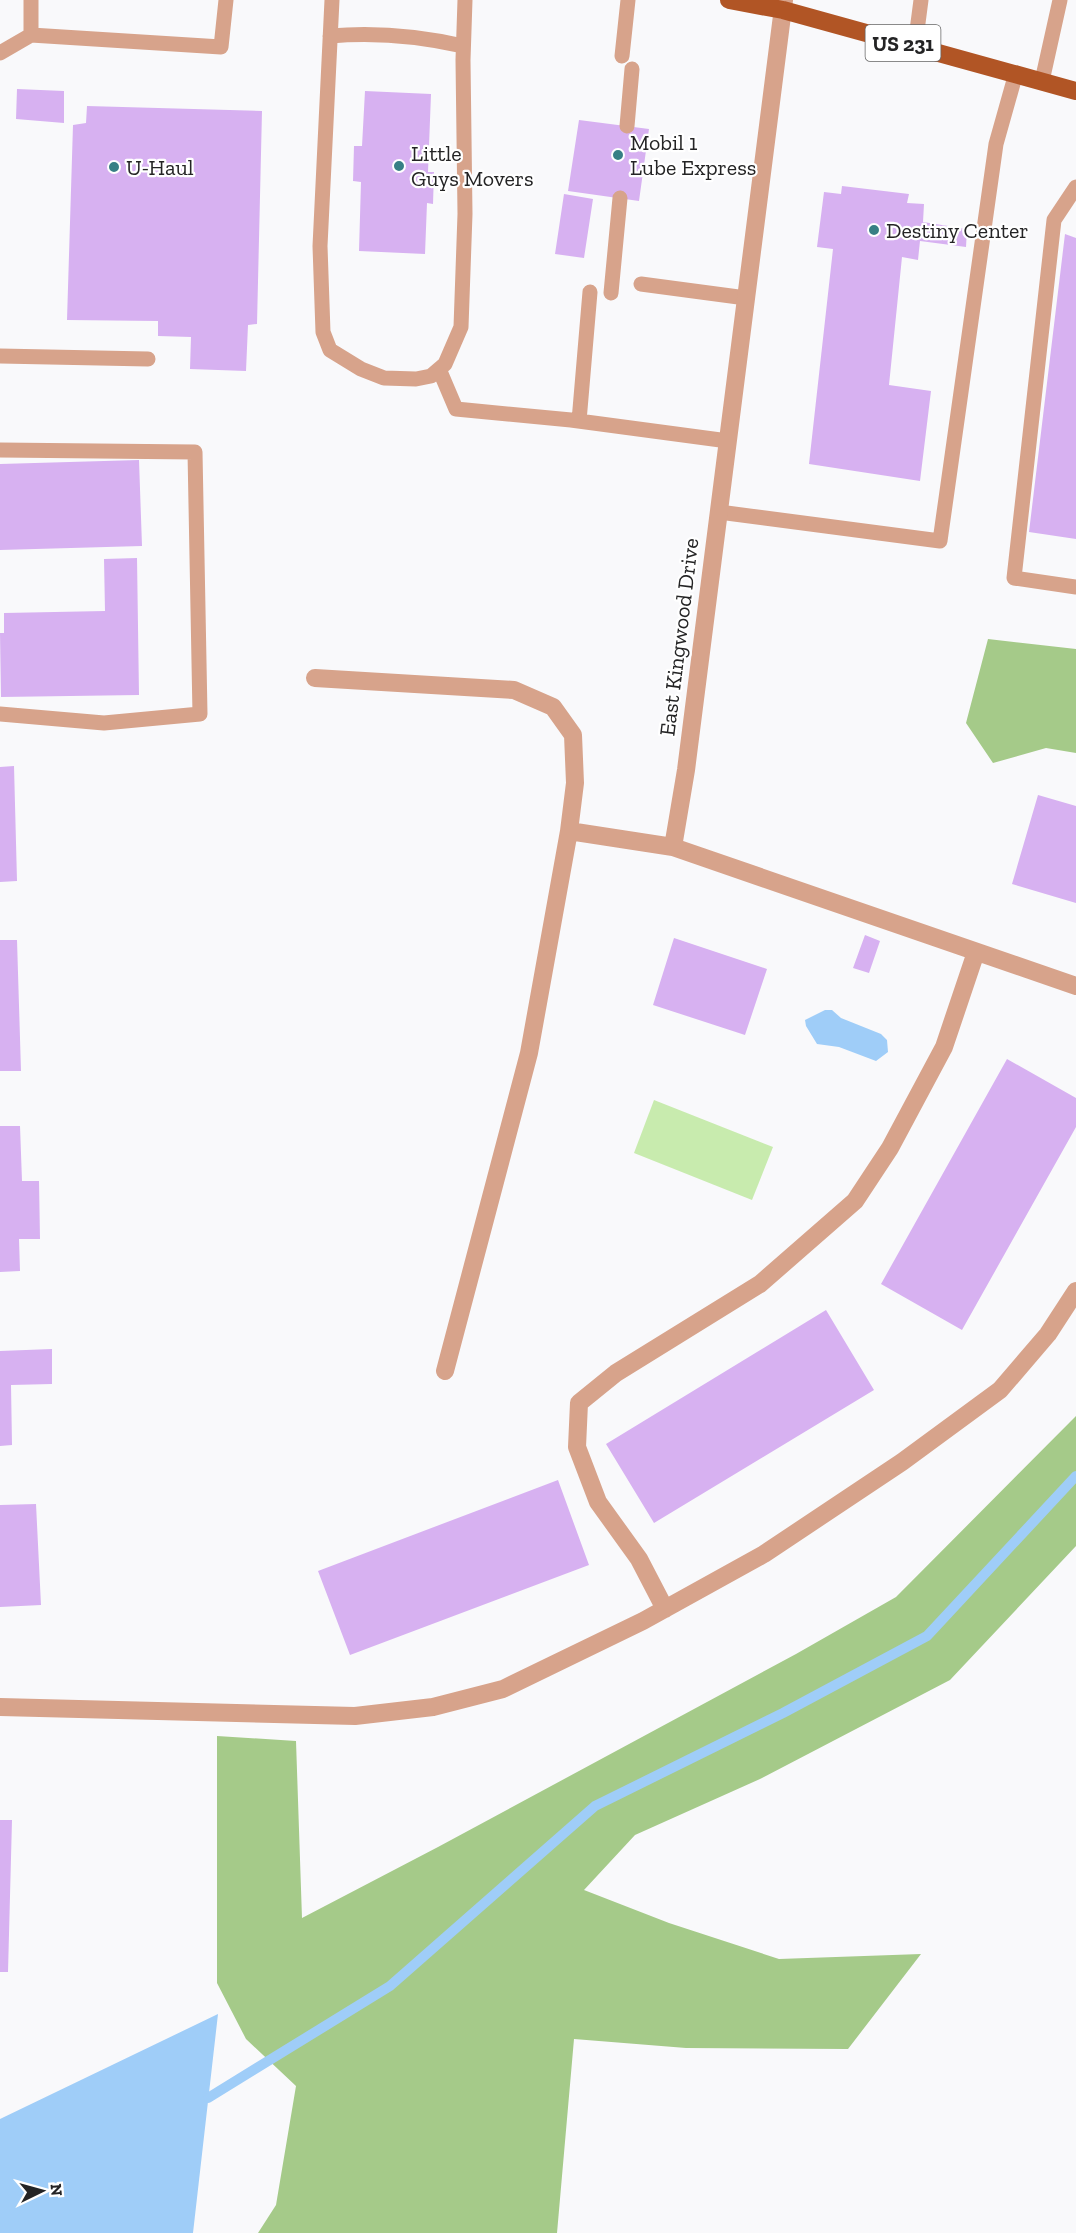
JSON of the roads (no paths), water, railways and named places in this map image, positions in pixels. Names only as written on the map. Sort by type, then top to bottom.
[{"type":"main road","name":"US 231","points":[[729,0],[784,5],[915,46],[1076,91]]},
{"type":"street","name":"East Kingwood Drive","points":[[673,847],[686,770],[784,5]]},
{"type":"street","points":[[315,678],[514,690],[553,706],[573,735],[575,783],[529,1053],[445,1371]]},
{"type":"street","points":[[568,831],[673,847],[1076,986]]},
{"type":"street","points":[[665,1609],[639,1559],[598,1503],[577,1447],[579,1403],[616,1373],[760,1284],[855,1201],[890,1148],[944,1047],[976,952]]},
{"type":"street","points":[[0,1707],[356,1716],[433,1707],[503,1689],[665,1609],[774,1547],[902,1462],[1000,1390],[1048,1334],[1076,1292]]},
{"type":"lane","points":[[31,35],[32,0]]},
{"type":"lane","points":[[0,53],[31,35],[221,47],[226,0]]},
{"type":"lane","points":[[332,0],[320,246],[323,332],[330,350],[361,369],[384,378],[416,380],[431,376],[445,364],[461,327],[465,213],[463,46],[465,0]]},
{"type":"lane","points":[[622,56],[628,0]]},
{"type":"lane","points":[[915,46],[921,0]]},
{"type":"lane","points":[[1042,81],[1060,0]]},
{"type":"lane","points":[[330,36],[363,33],[432,38],[463,46]]},
{"type":"lane","points":[[627,126],[632,69]]},
{"type":"lane","points":[[719,512],[940,541],[996,144],[1016,73]]},
{"type":"lane","points":[[1076,187],[1054,220],[1014,578],[1076,586]]},
{"type":"lane","points":[[611,293],[620,198]]},
{"type":"lane","points":[[641,284],[746,298]]},
{"type":"lane","points":[[579,421],[590,292]]},
{"type":"lane","points":[[0,356],[148,359]]},
{"type":"lane","points":[[439,369],[456,409],[579,421],[728,441]]},
{"type":"lane","points":[[0,450],[195,452],[200,714],[104,723],[0,714]]},
{"type":"water","points":[[825,1010],[832,1010],[841,1018],[881,1034],[887,1040],[888,1052],[876,1061],[839,1047],[817,1044],[805,1020]]},
{"type":"water","points":[[218,2014],[193,2233],[0,2233],[0,2119]]},
{"type":"waterway","points":[[208,2098],[390,1986],[595,1806],[783,1713],[927,1636],[1076,1476]]},
{"type":"place","name":"Mobil 1 Lube Express","points":[[618,155]]},
{"type":"place","name":"Little Guys Movers","points":[[399,166]]},
{"type":"place","name":"U-Haul","points":[[114,167]]},
{"type":"place","name":"Destiny Center","points":[[874,230]]}]
